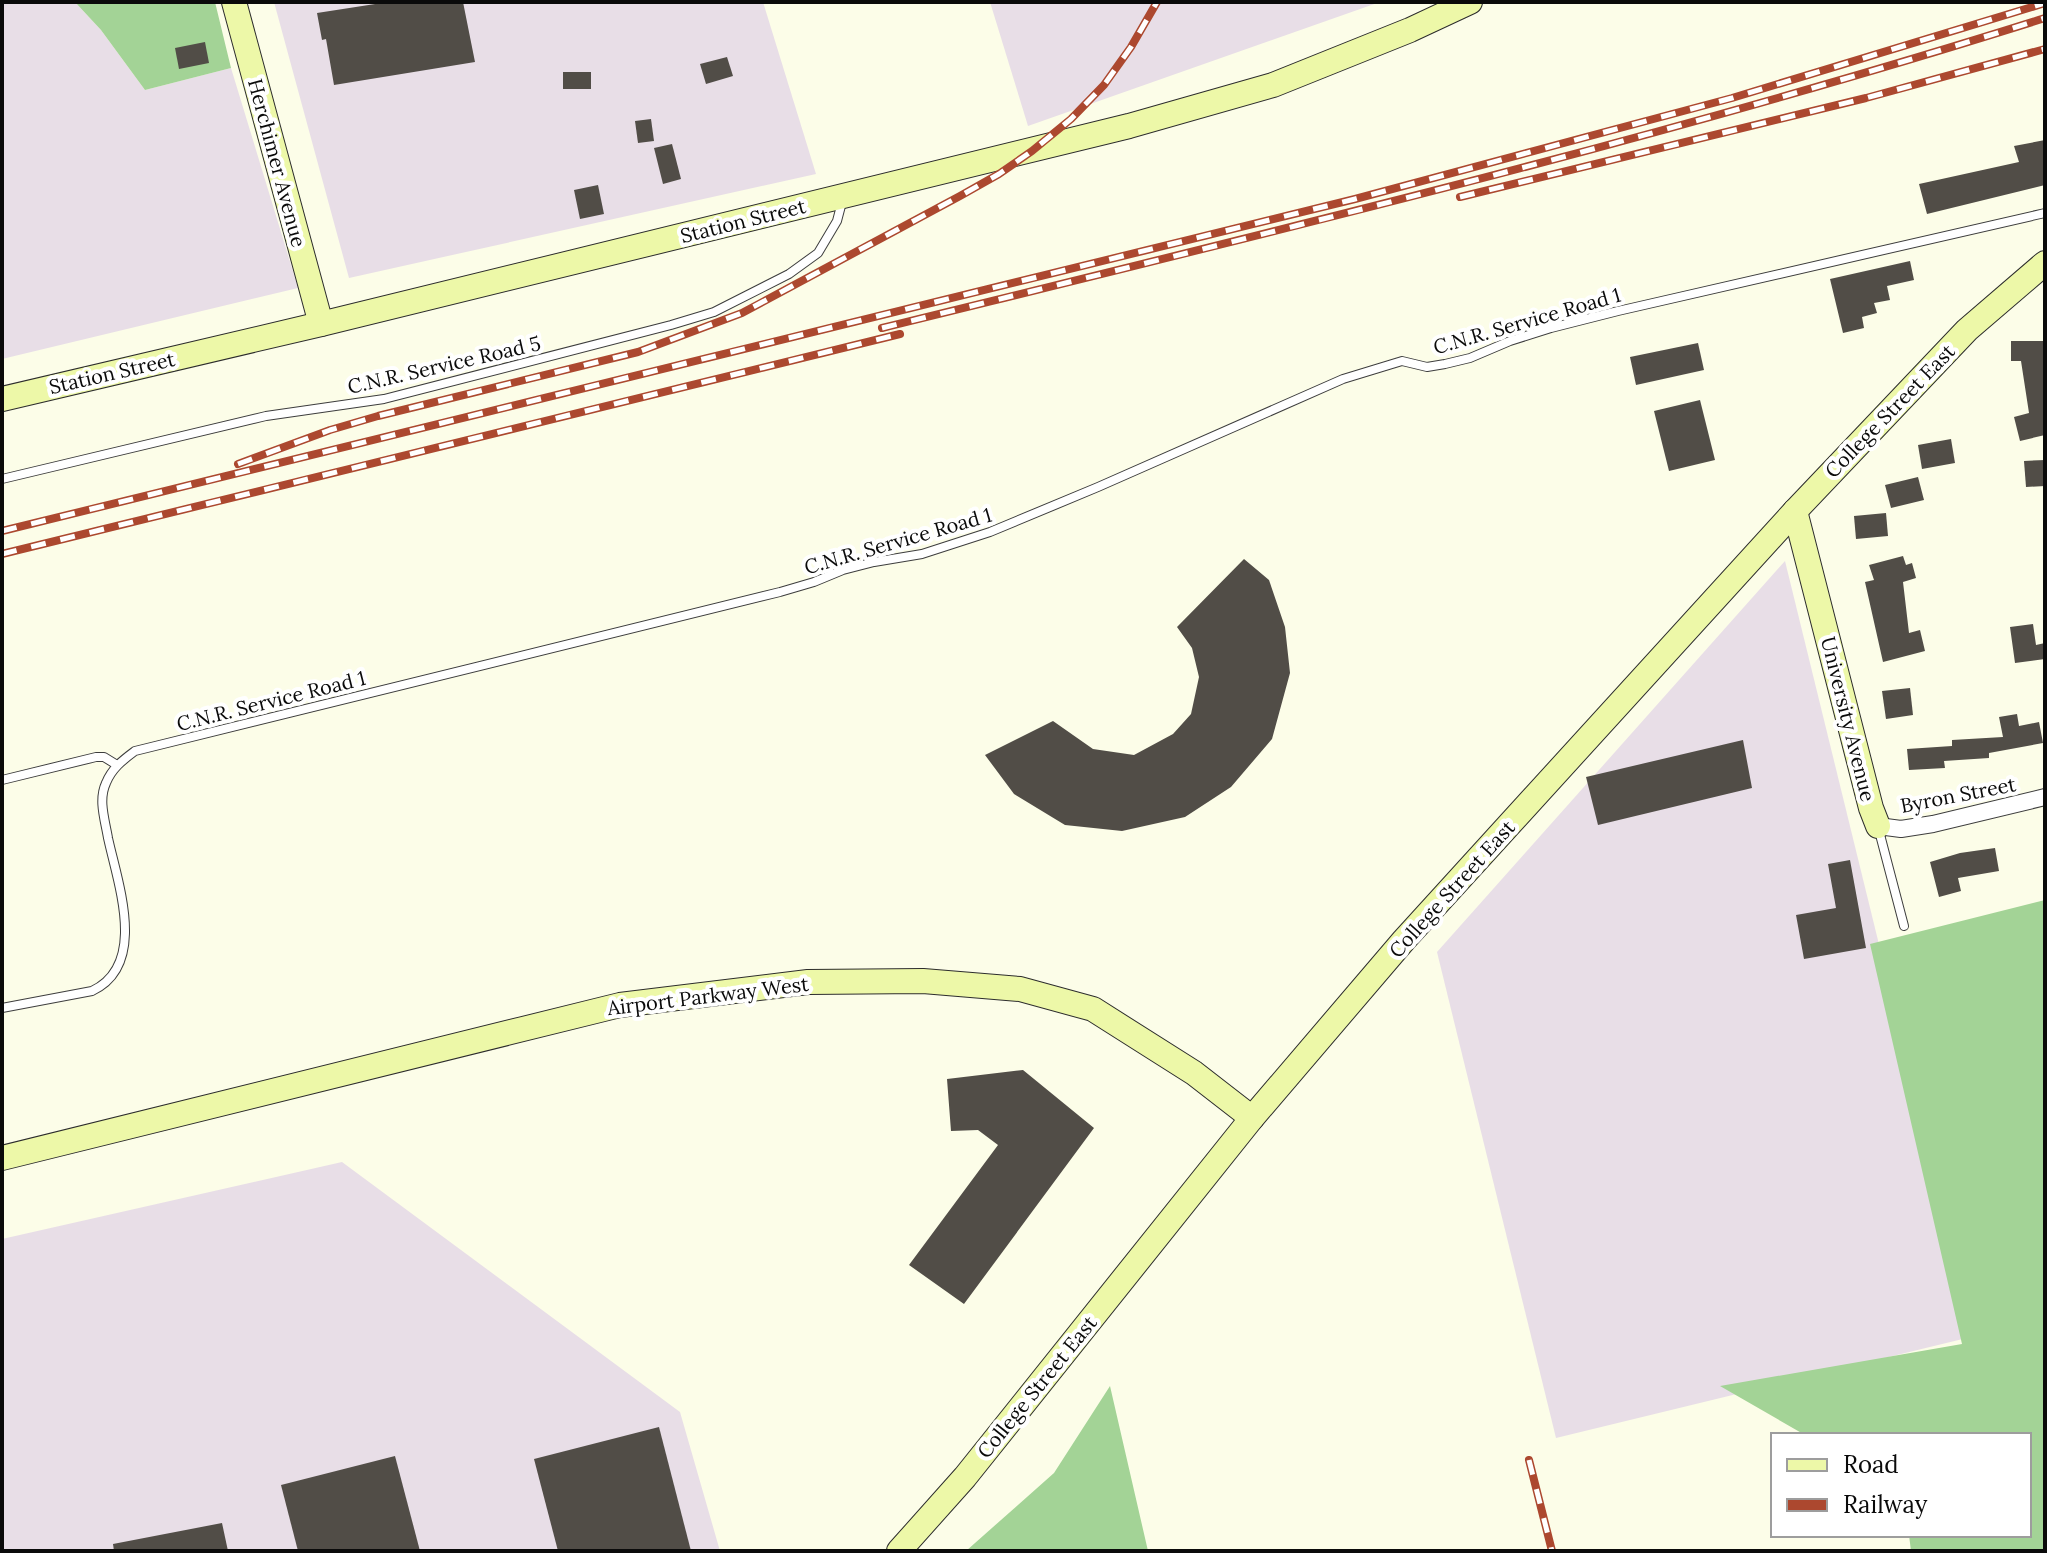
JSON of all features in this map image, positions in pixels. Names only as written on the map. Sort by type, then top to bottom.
[{"type":"street","name":"Herchimer Avenue","points":[[234,2],[321,324]]},
{"type":"street","name":"Station Street","points":[[2,399],[1129,126],[1273,85],[1410,30],[1470,2]]},
{"type":"street","name":"College Street East","points":[[899,1551],[965,1477],[1252,1118],[1404,940],[1795,511],[1967,330],[2045,263]]},
{"type":"street","name":"University Avenue","points":[[1795,511],[1878,826]]},
{"type":"street","name":"Byron Street","points":[[1878,826],[1901,829],[1933,824],[2045,797]]},
{"type":"street","name":"Airport Parkway West","points":[[2,1158],[620,1005],[808,982],[923,981],[1020,989],[1093,1009],[1194,1073],[1252,1118]]},
{"type":"lane","name":"C.N.R. Service Road 5","points":[[2,479],[266,416],[384,399],[714,312],[789,274],[818,253],[837,221],[843,197]]},
{"type":"lane","name":"C.N.R. Service Road 1","points":[[117,765],[135,751],[780,592],[874,562],[922,554],[1058,504],[1343,379],[1402,361],[1427,367],[1445,364],[1551,328],[1618,311],[2045,213]]},
{"type":"lane","points":[[2,780],[96,757],[104,757],[117,765],[105,784],[102,807],[125,921],[126,941],[117,969],[104,986],[2,1008]]},
{"type":"lane","name":"University Avenue","points":[[1878,826],[1904,926]]},
{"type":"shaded area","points":[[2,2],[75,2],[101,30],[145,90],[231,68],[298,288],[2,359]]},
{"type":"shaded area","points":[[274,2],[763,2],[816,174],[349,278]]},
{"type":"shaded area","points":[[990,2],[1380,2],[1028,126]]},
{"type":"shaded area","points":[[1785,561],[1975,1336],[1556,1438],[1437,952]]},
{"type":"shaded area","points":[[342,1162],[680,1412],[720,1551],[2,1551],[2,1239]]},
{"type":"green space","points":[[75,2],[215,2],[231,68],[145,90],[101,30]]},
{"type":"green space","points":[[2045,900],[2045,1551],[1911,1551],[1909,1537],[2031,1537],[2031,1433],[1802,1433],[1720,1386],[1962,1344],[1870,944]]},
{"type":"green space","points":[[1110,1386],[1148,1551],[966,1551],[1054,1473]]},
{"type":"building","points":[[388,2],[463,2],[475,62],[334,85],[326,39],[322,40],[317,13]]},
{"type":"building","points":[[205,42],[209,63],[179,69],[175,48]]},
{"type":"building","points":[[727,57],[733,76],[706,84],[700,64]]},
{"type":"building","points":[[563,72],[591,72],[591,89],[563,89]]},
{"type":"building","points":[[651,119],[654,141],[638,143],[635,121]]},
{"type":"building","points":[[2045,140],[2045,185],[1927,214],[1919,184],[2019,162],[2014,146]]},
{"type":"building","points":[[672,144],[681,179],[663,184],[654,148]]},
{"type":"building","points":[[598,185],[604,214],[580,219],[574,190]]},
{"type":"building","points":[[1910,261],[1914,280],[1887,286],[1890,300],[1874,303],[1877,313],[1862,317],[1864,328],[1843,333],[1830,279]]},
{"type":"building","points":[[2011,341],[2044,341],[2045,435],[2020,441],[2014,417],[2029,413],[2021,361],[2011,361]]},
{"type":"building","points":[[1698,343],[1704,370],[1636,385],[1630,357]]},
{"type":"building","points":[[1700,400],[1715,460],[1669,471],[1654,411]]},
{"type":"building","points":[[1951,439],[1955,463],[1922,469],[1918,445]]},
{"type":"building","points":[[2045,460],[2045,486],[2026,487],[2024,461]]},
{"type":"building","points":[[1918,477],[1924,500],[1891,508],[1885,485]]},
{"type":"building","points":[[1886,513],[1888,536],[1856,539],[1854,516]]},
{"type":"building","points":[[1903,556],[1906,565],[1912,563],[1916,578],[1903,582],[1909,633],[1920,630],[1925,651],[1883,662],[1865,582],[1874,580],[1869,565]]},
{"type":"building","points":[[1244,559],[1269,580],[1285,627],[1290,673],[1272,739],[1231,787],[1185,817],[1122,831],[1065,825],[1014,794],[985,755],[1053,721],[1093,749],[1134,755],[1173,734],[1191,714],[1199,677],[1192,648],[1177,627]]},
{"type":"building","points":[[2033,624],[2036,645],[2045,643],[2045,659],[2015,663],[2010,627]]},
{"type":"building","points":[[1910,688],[1913,715],[1886,719],[1882,691]]},
{"type":"building","points":[[2017,714],[2019,726],[2039,722],[2043,743],[1989,753],[1989,758],[1944,761],[1945,768],[1909,770],[1907,749],[1952,746],[1952,740],[2003,737],[1999,717]]},
{"type":"building","points":[[1743,740],[1752,788],[1598,825],[1586,777]]},
{"type":"building","points":[[1995,848],[1999,871],[1958,878],[1961,891],[1939,897],[1930,862],[1960,853]]},
{"type":"building","points":[[1850,860],[1866,948],[1804,959],[1796,915],[1836,908],[1828,864]]},
{"type":"building","points":[[1023,1070],[1094,1128],[964,1304],[909,1265],[998,1145],[978,1130],[951,1131],[947,1079]]},
{"type":"building","points":[[659,1427],[691,1551],[558,1551],[534,1459]]},
{"type":"building","points":[[395,1456],[420,1551],[298,1551],[281,1485]]},
{"type":"building","points":[[222,1523],[228,1551],[114,1551],[113,1544]]},
{"type":"railway","points":[[238,464],[378,416],[638,352],[742,313],[960,196],[1032,151],[1071,119],[1104,85],[1157,2]]},
{"type":"railway","points":[[2,531],[1355,199],[1732,98],[2045,3]]},
{"type":"railway","points":[[882,328],[1612,144],[2045,18]]},
{"type":"railway","points":[[1460,197],[1866,98],[2045,49]]},
{"type":"railway","points":[[2,554],[900,334]]},
{"type":"railway","points":[[1529,1460],[1552,1551]]}]
